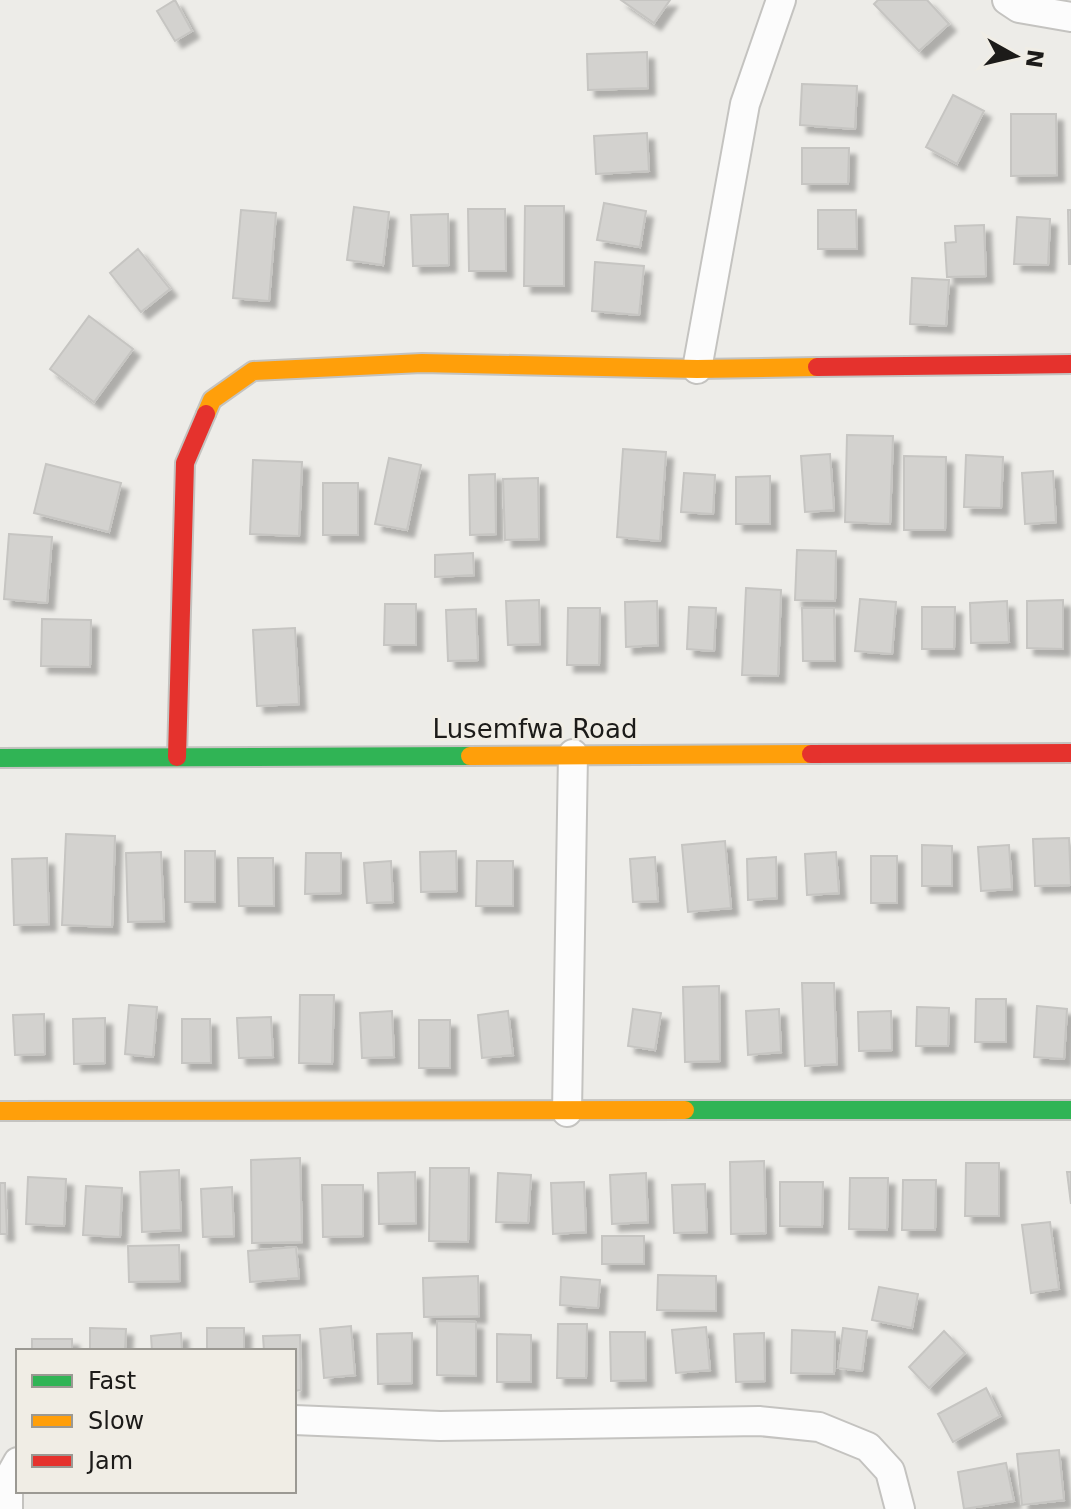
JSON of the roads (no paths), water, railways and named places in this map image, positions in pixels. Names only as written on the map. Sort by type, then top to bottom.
[{"type":"street","points":[[697,369],[745,104],[777,4],[781,0]]},
{"type":"street","points":[[1007,0],[1019,8],[1071,17]]},
{"type":"street","points":[[177,757],[185,463],[212,400],[253,371],[422,363],[697,369],[1071,364]]},
{"type":"street","name":"Lusemfwa Road","points":[[0,758],[1071,753]]},
{"type":"street","points":[[567,1112],[573,754]]},
{"type":"street","points":[[0,1111],[1071,1110]]},
{"type":"street","points":[[296,1420],[440,1426],[759,1421],[819,1427],[868,1447],[890,1471],[900,1509]]},
{"type":"street","points":[[8,1509],[8,1480],[16,1466]]}]
